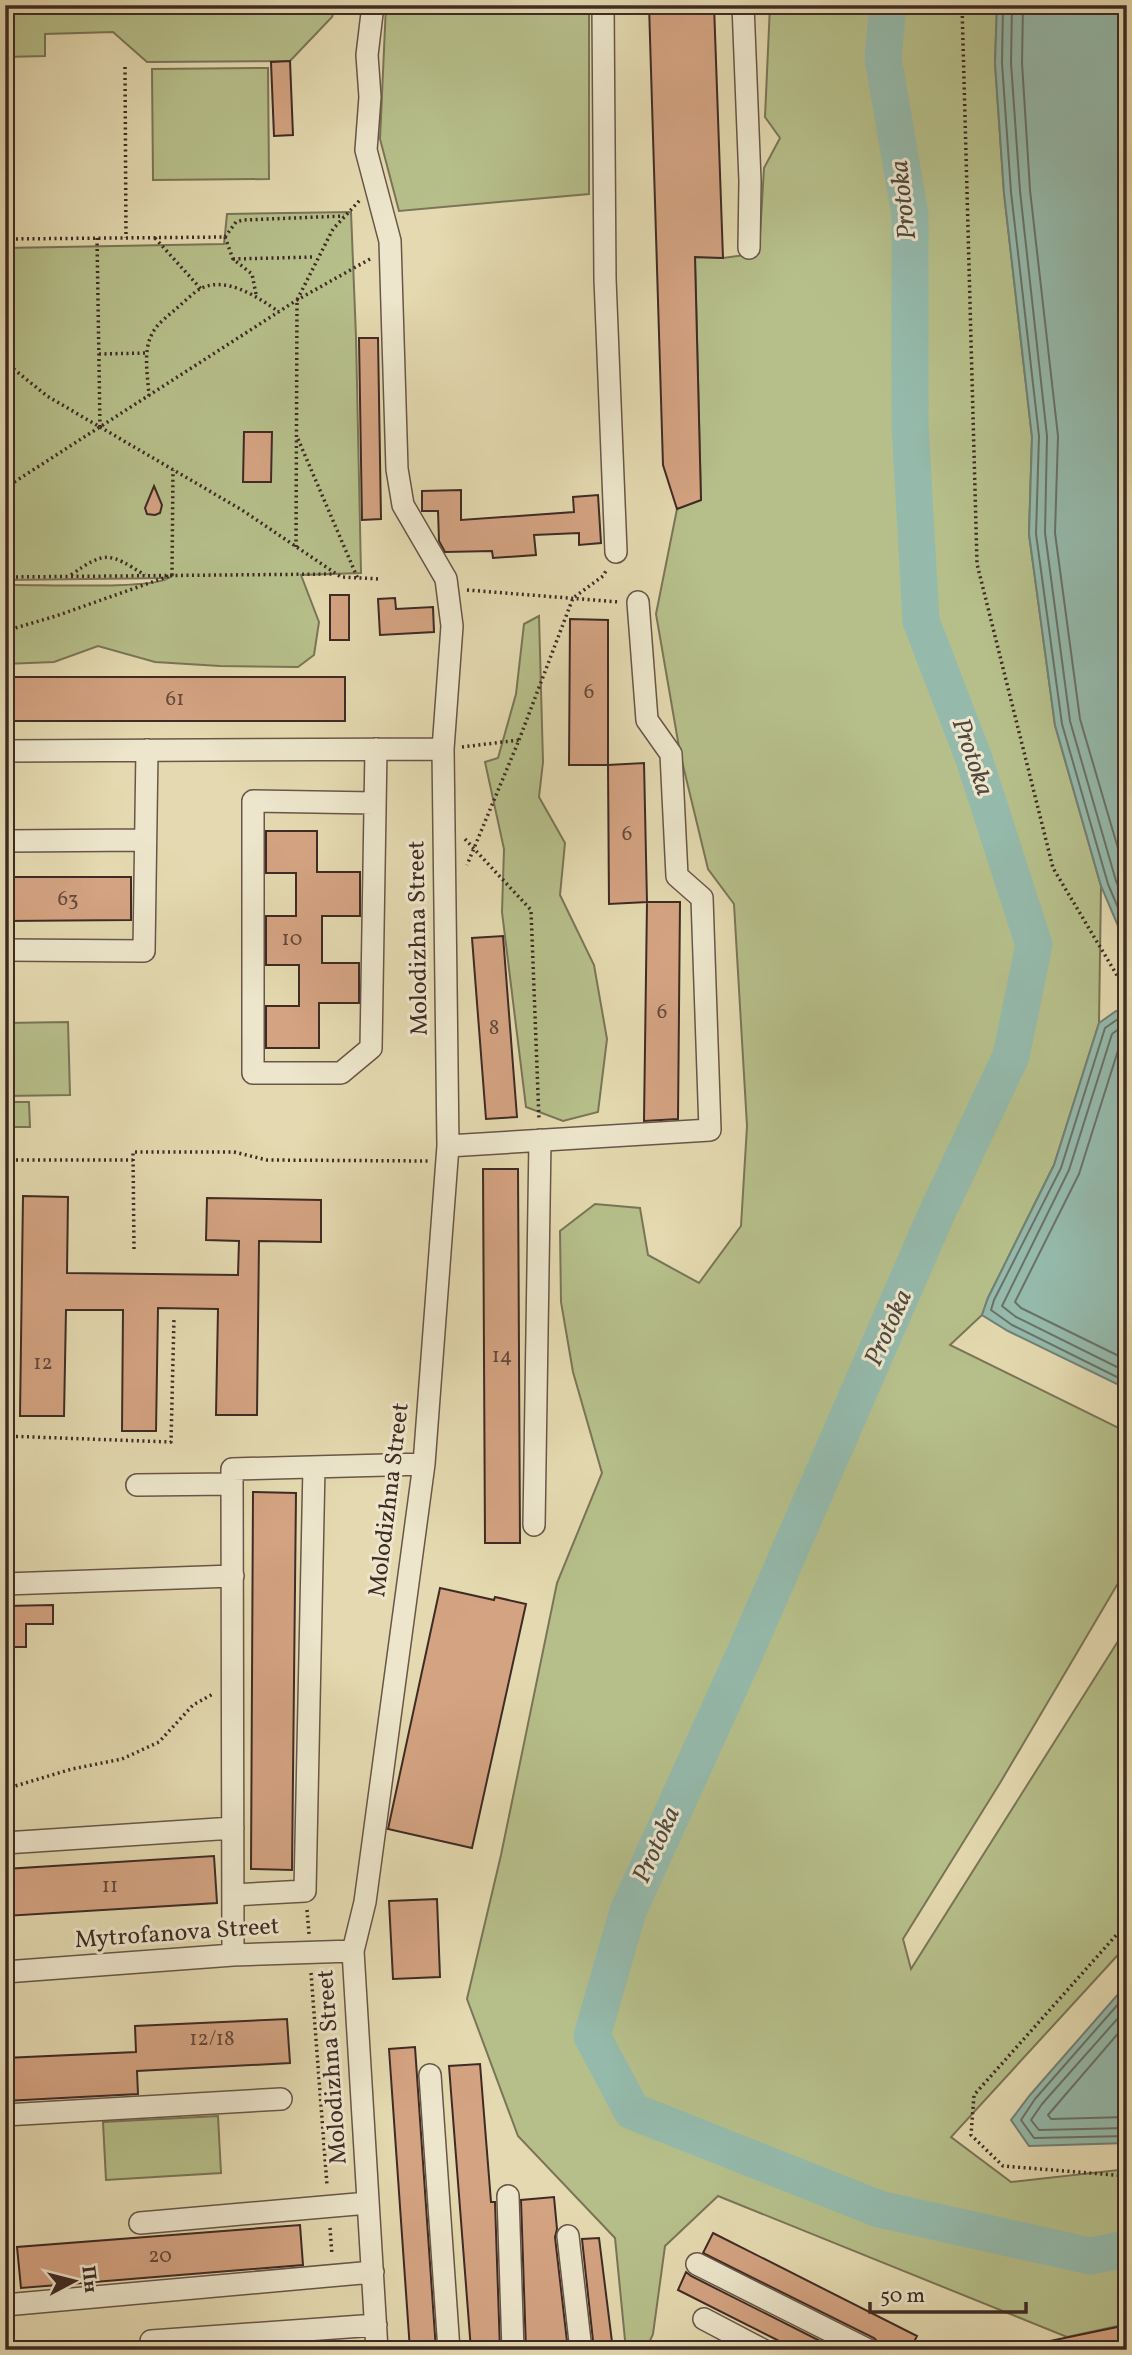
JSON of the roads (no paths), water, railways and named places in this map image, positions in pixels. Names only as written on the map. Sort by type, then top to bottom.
[{"type":"street","name":"Molodizhna Street","points":[[373,5],[367,55],[370,97],[366,150],[390,241],[397,469],[403,505],[446,579],[452,626],[443,749],[448,1154],[424,1464],[365,1902],[353,1951],[377,2350]]},
{"type":"street","points":[[603,5],[606,279],[616,552]]},
{"type":"street","points":[[743,5],[750,181],[749,248]]},
{"type":"street","points":[[448,1154],[540,1140],[710,1130],[702,898],[677,876],[671,754],[647,720],[638,603]]},
{"type":"street","points":[[374,803],[253,801],[253,1073],[341,1073],[370,1048],[376,749]]},
{"type":"street","points":[[5,751],[443,749]]},
{"type":"street","points":[[5,950],[144,951],[147,750]]},
{"type":"street","points":[[5,841],[145,840]]},
{"type":"street","points":[[534,1525],[540,1140]]},
{"type":"street","points":[[233,1955],[232,1469],[424,1464]]},
{"type":"street","points":[[233,1895],[305,1891],[314,1467]]},
{"type":"street","points":[[137,1485],[232,1484]]},
{"type":"street","points":[[5,1584],[233,1576]]},
{"type":"street","points":[[5,1843],[233,1828]]},
{"type":"street","name":"Mytrofanova Street","points":[[5,1972],[233,1955],[353,1951]]},
{"type":"street","points":[[430,2075],[449,2350]]},
{"type":"street","points":[[5,2115],[281,2099]]},
{"type":"street","points":[[508,2196],[513,2350]]},
{"type":"street","points":[[140,2222],[368,2203]]},
{"type":"street","points":[[568,2236],[581,2350]]},
{"type":"street","points":[[697,2264],[868,2350]]},
{"type":"street","points":[[5,2305],[373,2272]]},
{"type":"street","points":[[704,2319],[764,2350]]},
{"type":"street","points":[[151,2341],[376,2325]]},
{"type":"water","points":[[997,5],[1127,5],[1127,947],[1101,886],[1055,725],[1029,534],[1032,437],[1004,193],[995,63]]},
{"type":"water","points":[[1116,1011],[1127,1012],[1127,1389],[1008,1331],[982,1315],[1054,1165],[1099,1023]]},
{"type":"water","points":[[1127,1984],[1127,2143],[1029,2146],[1011,2120]]},
{"type":"waterway","name":"Protoka","points":[[888,5],[883,58],[910,215],[910,425],[921,621],[974,759],[1034,945],[1011,1056],[936,1215],[745,1653],[628,1911],[592,2036],[632,2111],[879,2209],[1090,2256],[1127,2249]]}]
